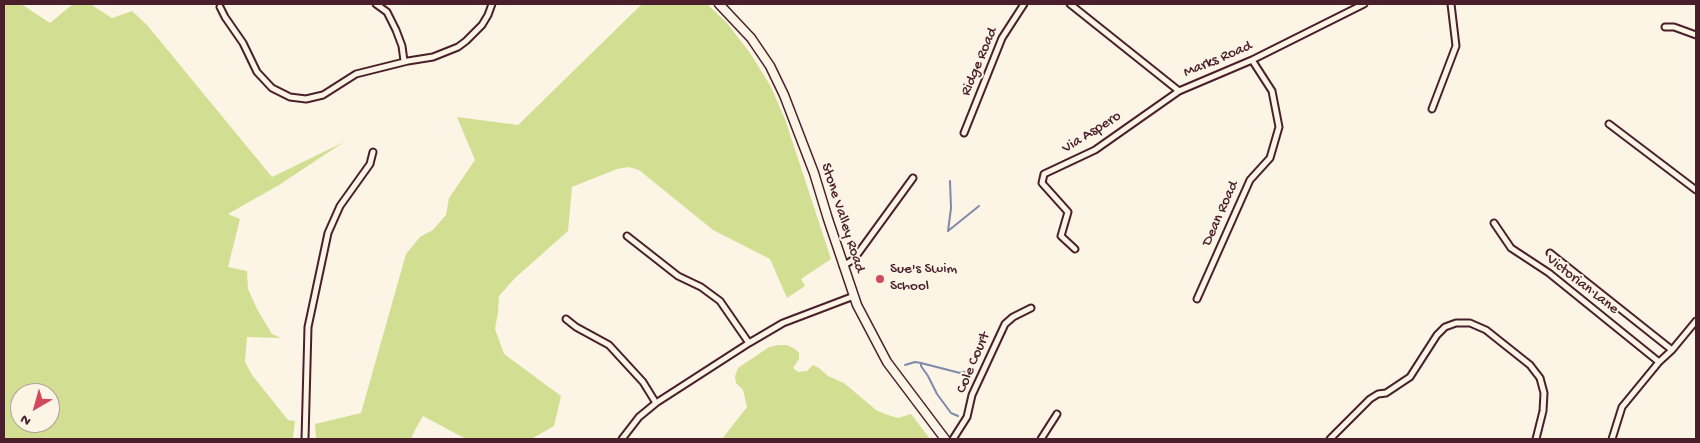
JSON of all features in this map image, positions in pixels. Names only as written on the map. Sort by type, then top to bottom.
[{"type":"street","points":[[376,4],[387,12],[396,30],[402,46],[404,62]]},
{"type":"street","points":[[220,7],[243,43],[257,72],[272,88],[290,97],[306,99],[323,95],[356,74],[433,57],[458,47],[482,25],[488,16],[492,4]]},
{"type":"street","name":"Stone Valley Road","points":[[719,4],[751,38],[770,66],[784,95],[814,172],[854,296],[887,362],[944,439]]},
{"type":"street","name":"Ridge Road","points":[[964,133],[1002,38],[1024,4]]},
{"type":"street","name":"Marks Road","points":[[1070,4],[1178,90],[1252,60],[1364,4]]},
{"type":"street","points":[[1432,109],[1456,46],[1451,4]]},
{"type":"street","points":[[1665,27],[1674,27],[1696,35]]},
{"type":"street","name":"Dean Road","points":[[1197,299],[1250,180],[1270,158],[1279,127],[1272,92],[1252,60]]},
{"type":"street","name":"Via Aspero","points":[[1075,249],[1061,236],[1068,212],[1042,183],[1044,174],[1095,150],[1178,90]]},
{"type":"street","points":[[1609,124],[1696,190]]},
{"type":"street","points":[[305,439],[308,327],[328,233],[340,206],[370,164],[374,152]]},
{"type":"street","points":[[843,266],[854,259],[913,178]]},
{"type":"street","name":"Victorian Lane","points":[[1494,223],[1511,248],[1549,273],[1659,362]]},
{"type":"street","points":[[626,236],[678,276],[701,287],[720,301],[749,343]]},
{"type":"street","points":[[1550,253],[1672,350]]},
{"type":"street","points":[[622,439],[639,417],[656,403],[749,343],[783,323],[854,296]]},
{"type":"street","name":"Cole Court","points":[[953,439],[967,417],[972,395],[1004,324],[1031,308]]},
{"type":"street","points":[[566,319],[576,327],[609,345],[644,382],[656,403]]},
{"type":"street","points":[[1612,439],[1622,407],[1696,321]]},
{"type":"street","points":[[1330,439],[1370,399],[1378,394],[1386,393],[1410,378],[1437,335],[1445,328],[1456,323],[1470,324],[1486,330],[1530,366],[1540,378],[1544,393],[1543,411],[1536,439]]},
{"type":"street","points":[[1041,439],[1057,414]]},
{"type":"green space","points":[[4,4],[21,4],[50,23],[73,4],[90,4],[112,18],[132,11],[147,25],[272,177],[344,142],[279,185],[228,214],[240,219],[228,267],[247,271],[248,289],[257,309],[272,334],[281,338],[247,337],[245,362],[252,375],[288,420],[295,421],[293,439],[4,439]]},
{"type":"green space","points":[[642,4],[707,4],[727,23],[750,53],[770,85],[785,119],[831,259],[801,279],[805,286],[787,298],[770,259],[713,230],[639,170],[629,167],[617,169],[572,187],[568,231],[515,278],[499,296],[495,329],[504,354],[561,396],[554,426],[531,439],[466,439],[423,416],[411,439],[316,439],[315,424],[361,413],[406,254],[420,237],[433,230],[446,215],[449,198],[475,160],[457,117],[518,125]]},
{"type":"green space","points":[[787,345],[799,353],[799,359],[793,368],[798,372],[807,371],[813,365],[828,376],[844,383],[876,410],[898,418],[911,414],[930,439],[722,439],[747,407],[743,390],[736,383],[735,376],[738,368],[769,347]]},
{"type":"waterway","points":[[948,231],[951,208],[950,181]]},
{"type":"waterway","points":[[948,231],[979,206]]},
{"type":"waterway","points":[[905,365],[915,362],[921,363],[937,394],[951,413],[958,416]]},
{"type":"waterway","points":[[921,363],[960,373],[972,370]]},
{"type":"place","name":"Sue's Swim School","points":[[880,279]]}]
